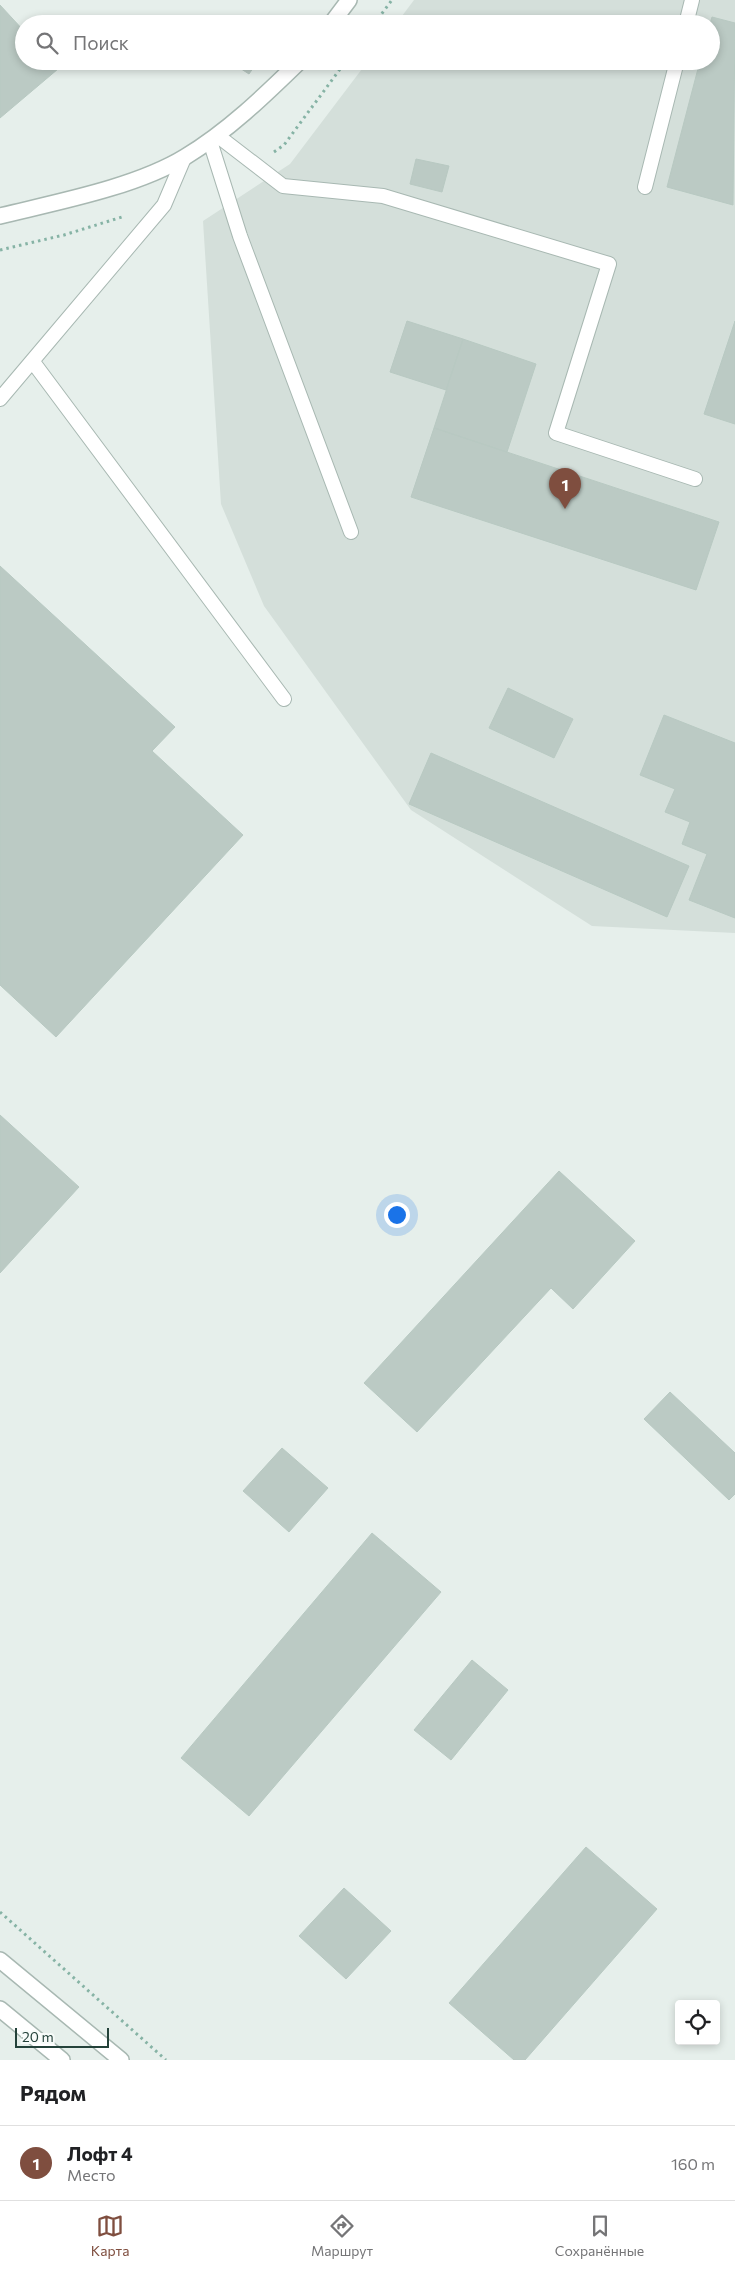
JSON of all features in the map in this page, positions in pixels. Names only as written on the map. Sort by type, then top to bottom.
[{"type":"street","points":[[338,15],[349,0]]},
{"type":"street","points":[[0,216],[68,200],[150,175],[184,158],[214,138],[290,70]]},
{"type":"street","points":[[0,1960],[120,2060]]},
{"type":"street","points":[[0,2009],[62,2060]]},
{"type":"lane","points":[[688,15],[692,0]]},
{"type":"lane","points":[[645,187],[675,70]]},
{"type":"lane","points":[[214,138],[283,186],[383,196],[609,264],[556,433],[695,479]]},
{"type":"lane","points":[[214,138],[240,236],[351,532]]},
{"type":"lane","points":[[0,399],[164,205],[184,158]]},
{"type":"lane","points":[[33,362],[284,700]]},
{"type":"path","points":[[381,15],[392,0]]},
{"type":"path","points":[[0,1912],[166,2060]]},
{"type":"shaded area","points":[[414,0],[735,0],[735,933],[592,926],[411,810],[264,606],[221,504],[203,221],[290,164],[361,70],[720,70],[720,15],[403,15]]},
{"type":"building","points":[[0,5],[15,21],[15,70],[57,70],[0,118]]},
{"type":"building","points":[[720,19],[735,23],[733,205],[667,187],[698,70],[720,70]]},
{"type":"building","points":[[243,70],[252,70],[249,74]]},
{"type":"building","points":[[416,159],[449,166],[442,192],[410,184]]},
{"type":"building","points":[[407,321],[463,339],[446,390],[390,372]]},
{"type":"building","points":[[735,321],[735,424],[704,414]]},
{"type":"building","points":[[463,339],[536,364],[507,452],[434,428]]},
{"type":"building","points":[[434,428],[719,522],[696,590],[411,497]]},
{"type":"building","points":[[0,566],[175,727],[152,751],[243,835],[56,1037],[0,985]]},
{"type":"building","points":[[508,688],[573,719],[554,758],[489,728]]},
{"type":"building","points":[[664,715],[735,743],[735,918],[689,900],[707,854],[682,844],[690,822],[665,812],[675,789],[640,775]]},
{"type":"building","points":[[431,753],[689,866],[667,917],[409,804]]},
{"type":"building","points":[[0,1115],[79,1187],[0,1273]]},
{"type":"building","points":[[559,1171],[635,1241],[573,1309],[551,1288],[417,1432],[364,1383]]},
{"type":"building","points":[[670,1392],[735,1453],[735,1494],[729,1500],[644,1419]]},
{"type":"building","points":[[282,1448],[328,1488],[289,1532],[243,1491]]},
{"type":"building","points":[[372,1533],[441,1592],[249,1816],[181,1758]]},
{"type":"building","points":[[472,1660],[508,1690],[451,1760],[414,1730]]},
{"type":"building","points":[[586,1847],[657,1909],[525,2060],[514,2060],[449,2003]]},
{"type":"building","points":[[344,1888],[391,1931],[346,1979],[299,1936]]},
{"type":"place","name":"Лофт 4","points":[[565,509]]}]
